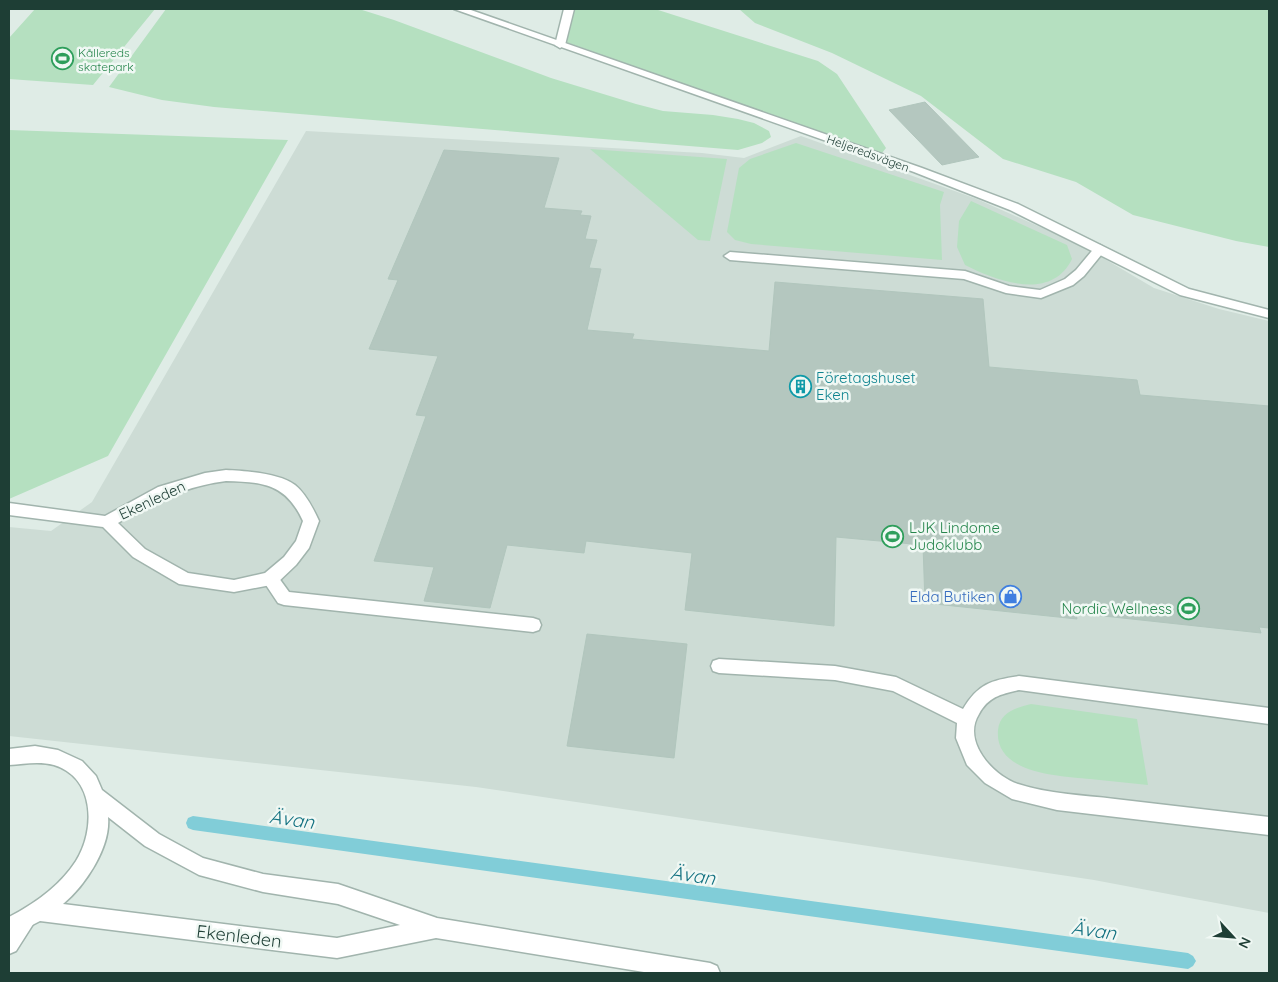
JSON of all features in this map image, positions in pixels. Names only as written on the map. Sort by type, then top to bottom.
[{"type":"street","name":"Heljeredsvägen","points":[[459,9],[918,170],[1014,207],[1185,292],[1269,314]]},
{"type":"street","points":[[560,44],[569,9]]},
{"type":"street","points":[[730,256],[965,275],[1006,289],[1041,294],[1069,282],[1080,274],[1100,249]]},
{"type":"street","name":"Ekenleden","points":[[9,509],[106,522],[139,553],[161,567],[185,579],[234,586],[270,579],[290,561],[303,544],[311,521],[304,505],[286,486],[250,477],[205,477],[170,488],[136,504],[106,522]]},
{"type":"street","points":[[270,579],[284,598],[533,625]]},
{"type":"street","points":[[719,666],[835,672],[896,684],[966,719]]},
{"type":"street","points":[[1269,716],[1019,683],[996,687],[978,700],[966,719],[964,738],[973,759],[991,777],[1012,791],[1057,800],[1269,826]]},
{"type":"street","name":"Ekenleden","points":[[9,757],[20,754],[47,755],[69,762],[87,777],[97,797],[99,821],[92,847],[83,868],[64,889],[33,915],[9,927]]},
{"type":"street","name":"Ekenleden","points":[[97,797],[152,840],[199,866],[263,883],[338,894],[437,928],[710,973]]},
{"type":"street","points":[[9,944],[33,915]]},
{"type":"street","name":"Ekenleden","points":[[33,915],[337,948],[437,928]]},
{"type":"shaded area","points":[[306,131],[702,153],[744,158],[801,136],[977,199],[1081,245],[1154,288],[1219,309],[1269,321],[1269,913],[1094,880],[476,787],[9,736],[9,527],[51,531],[92,502]]},
{"type":"green space","name":"Kållereds skatepark","points":[[35,9],[155,9],[93,85],[9,79],[9,38]]},
{"type":"green space","points":[[166,9],[359,9],[551,78],[663,111],[713,115],[754,123],[769,131],[771,137],[762,143],[738,150],[214,107],[162,100],[109,87]]},
{"type":"green space","points":[[573,9],[655,9],[818,61],[837,74],[886,148],[882,153],[873,152],[563,41]]},
{"type":"green space","points":[[739,9],[1269,9],[1269,247],[1236,241],[1133,215],[1076,182],[1003,159],[921,96],[832,53],[755,23]]},
{"type":"green space","points":[[9,130],[288,140],[108,456],[9,499]]},
{"type":"green space","points":[[796,143],[944,192],[940,205],[942,260],[751,244],[735,240],[727,232],[739,168],[750,159]]},
{"type":"green space","points":[[590,149],[727,159],[710,241],[698,240]]},
{"type":"green space","points":[[971,201],[1067,245],[1072,259],[1063,272],[1051,280],[1037,284],[1007,281],[992,277],[965,265],[957,247],[959,221]]},
{"type":"green space","points":[[1031,704],[1137,719],[1148,785],[1047,774],[1017,764],[1006,756],[1000,745],[999,724],[1005,715],[1020,707]]},
{"type":"building","points":[[925,102],[979,157],[942,165],[889,110]]},
{"type":"building","name":"Företagshuset Eken","points":[[444,150],[559,158],[544,208],[582,211],[580,215],[591,216],[585,239],[597,240],[589,268],[601,269],[587,330],[634,334],[632,339],[769,351],[775,282],[983,299],[989,367],[1137,380],[1140,395],[1269,406],[1269,628],[1259,627],[1261,633],[1076,613],[1077,619],[925,603],[923,545],[836,537],[834,626],[685,610],[692,553],[586,541],[584,553],[507,545],[490,608],[424,601],[434,567],[374,561],[426,416],[416,415],[438,356],[369,349],[398,280],[388,279]]},
{"type":"building","points":[[587,634],[687,644],[674,758],[567,746]]},
{"type":"waterway","name":"Ävan","points":[[193,823],[1188,961]]},
{"type":"place","name":"Kållereds skatepark","points":[[62,59]]},
{"type":"place","name":"Företagshuset Eken","points":[[800,386]]},
{"type":"place","name":"LJK Lindome Judoklubb","points":[[893,536]]},
{"type":"place","name":"Elda Butiken","points":[[1011,596]]},
{"type":"place","name":"Nordic Wellness","points":[[1188,608]]}]
